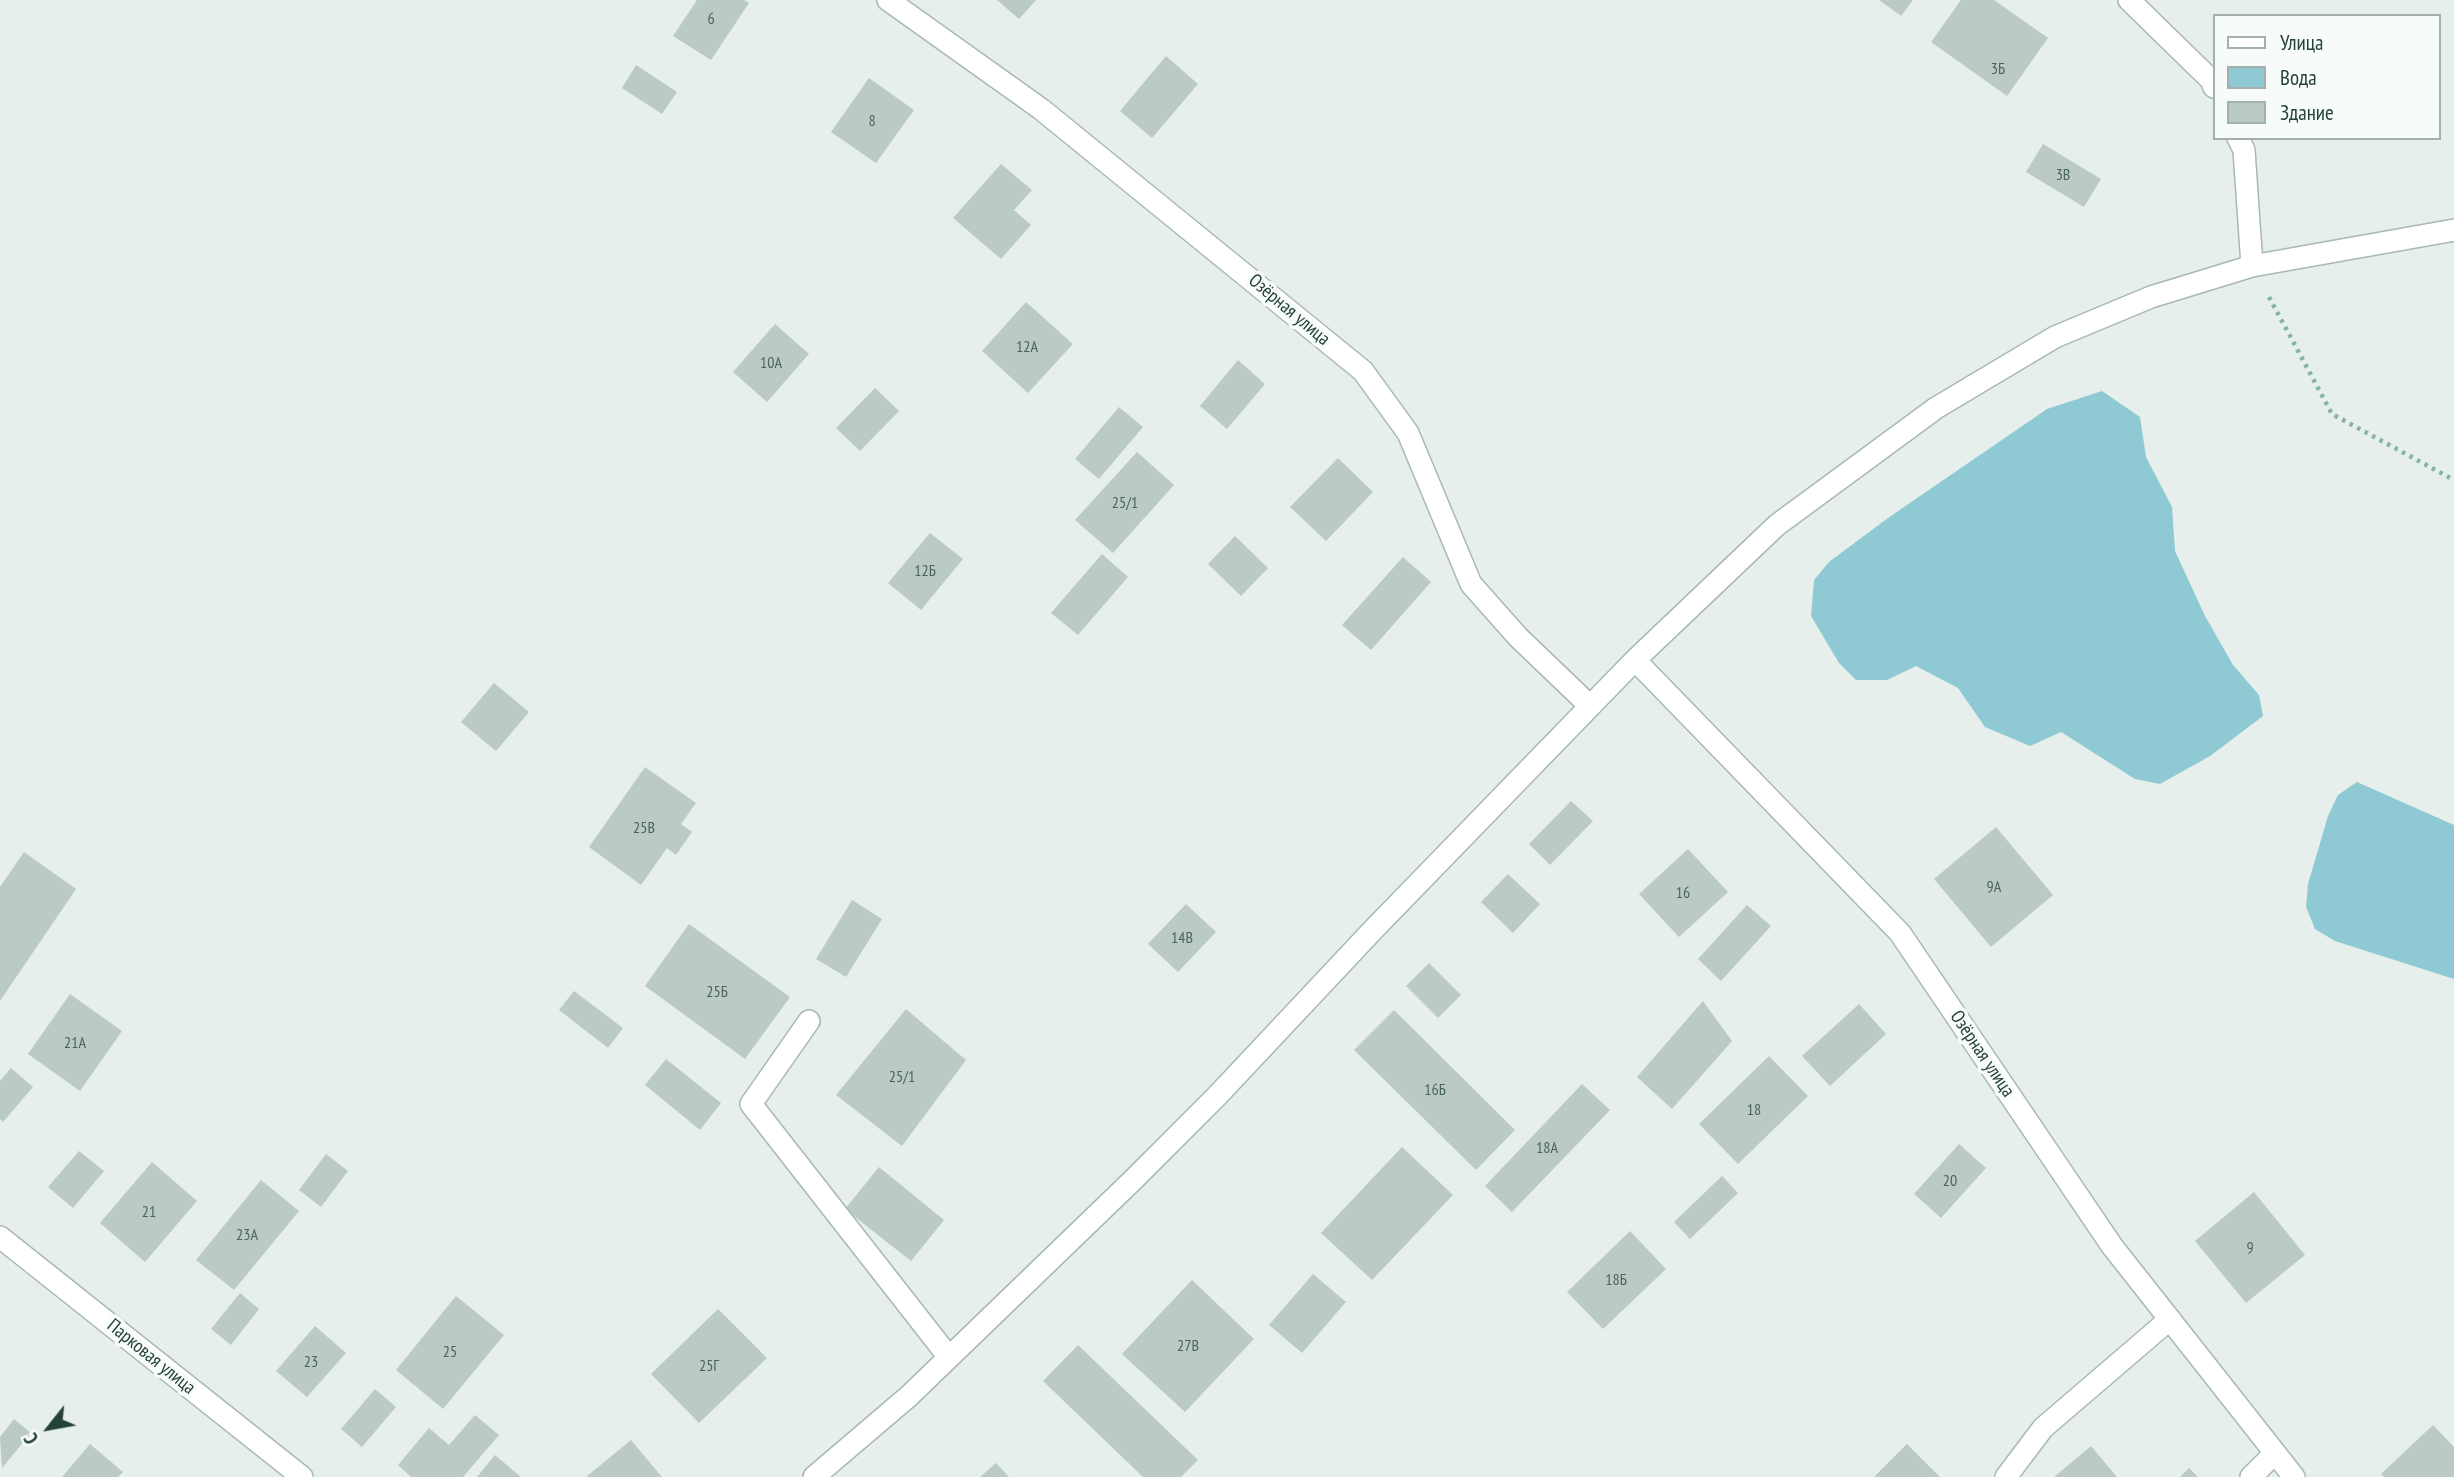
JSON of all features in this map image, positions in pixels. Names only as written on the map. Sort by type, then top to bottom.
[{"type":"street","name":"Озёрная улица","points":[[888,0],[1041,109],[1363,371],[1408,433],[1471,584],[1518,637],[1590,706]]},
{"type":"street","points":[[2129,0],[2212,82]]},
{"type":"street","points":[[2239,140],[2244,150],[2252,266]]},
{"type":"street","points":[[814,1477],[909,1396],[1217,1096],[1372,931],[1635,660],[1777,525],[1936,408],[2054,337],[2151,297],[2252,266],[2454,230]]},
{"type":"street","name":"Озёрная улица","points":[[1635,660],[1900,933],[2112,1245],[2294,1477]]},
{"type":"street","points":[[809,1021],[751,1104],[948,1356]]},
{"type":"street","name":"Парковая улица","points":[[0,1237],[302,1477]]},
{"type":"street","points":[[2006,1477],[2043,1428],[2170,1319]]},
{"type":"street","points":[[2251,1477],[2275,1452]]},
{"type":"path","points":[[2252,266],[2332,414],[2454,480]]},
{"type":"water","points":[[2102,391],[2140,417],[2146,457],[2172,507],[2175,551],[2205,616],[2233,665],[2259,695],[2263,716],[2210,756],[2160,784],[2135,779],[2061,732],[2030,746],[1985,727],[1958,688],[1916,666],[1887,680],[1856,680],[1839,663],[1811,616],[1814,580],[1829,562],[1888,518],[2047,409]]},
{"type":"water","points":[[2357,782],[2454,825],[2454,979],[2335,941],[2315,929],[2306,907],[2308,884],[2328,816],[2338,795]]},
{"type":"building","points":[[697,0],[744,0],[749,3],[711,60],[673,36]]},
{"type":"building","points":[[997,0],[1036,0],[1019,19]]},
{"type":"building","points":[[1879,0],[1913,0],[1901,16]]},
{"type":"building","points":[[1961,0],[1994,0],[2048,38],[2007,96],[1931,42]]},
{"type":"building","points":[[1166,56],[1198,84],[1152,138],[1120,111]]},
{"type":"building","points":[[636,65],[677,92],[662,114],[622,88]]},
{"type":"building","points":[[869,78],[914,110],[876,163],[831,132]]},
{"type":"building","points":[[2043,144],[2101,179],[2084,207],[2026,172]]},
{"type":"building","points":[[1001,164],[1032,190],[1014,210],[1031,225],[1001,259],[953,218]]},
{"type":"building","points":[[1026,302],[1073,344],[1028,393],[982,351]]},
{"type":"building","points":[[775,324],[809,354],[767,402],[733,372]]},
{"type":"building","points":[[1238,360],[1265,384],[1227,429],[1200,406]]},
{"type":"building","points":[[875,388],[899,411],[860,451],[836,428]]},
{"type":"building","points":[[1119,407],[1143,427],[1099,479],[1075,459]]},
{"type":"building","points":[[1137,452],[1174,485],[1113,553],[1075,520]]},
{"type":"building","points":[[1338,458],[1373,492],[1326,541],[1290,507]]},
{"type":"building","points":[[930,533],[963,559],[921,610],[888,583]]},
{"type":"building","points":[[1235,536],[1268,568],[1241,596],[1208,564]]},
{"type":"building","points":[[1102,554],[1128,577],[1078,635],[1051,613]]},
{"type":"building","points":[[1403,557],[1431,582],[1371,650],[1342,625]]},
{"type":"building","points":[[494,683],[529,712],[496,751],[461,722]]},
{"type":"building","points":[[645,767],[696,803],[681,824],[692,832],[676,855],[667,848],[641,885],[589,847]]},
{"type":"building","points":[[1571,801],[1593,821],[1550,865],[1529,844]]},
{"type":"building","points":[[1996,827],[2053,895],[1991,947],[1934,879]]},
{"type":"building","points":[[1688,849],[1728,892],[1679,937],[1639,894]]},
{"type":"building","points":[[24,852],[76,889],[0,1001],[0,887]]},
{"type":"building","points":[[1508,874],[1540,904],[1513,933],[1481,902]]},
{"type":"building","points":[[852,900],[882,919],[846,977],[816,959]]},
{"type":"building","points":[[1186,904],[1216,932],[1178,972],[1148,944]]},
{"type":"building","points":[[1747,905],[1771,926],[1721,981],[1698,959]]},
{"type":"building","points":[[689,924],[790,997],[745,1059],[645,986]]},
{"type":"building","points":[[1429,963],[1461,995],[1438,1018],[1406,986]]},
{"type":"building","points":[[574,991],[623,1028],[608,1048],[559,1010]]},
{"type":"building","points":[[70,994],[122,1031],[80,1091],[28,1054]]},
{"type":"building","points":[[1703,1001],[1732,1041],[1672,1109],[1637,1077]]},
{"type":"building","points":[[1859,1004],[1886,1034],[1830,1086],[1802,1056]]},
{"type":"building","points":[[906,1009],[966,1060],[902,1146],[836,1095]]},
{"type":"building","points":[[1394,1010],[1515,1130],[1476,1170],[1354,1050]]},
{"type":"building","points":[[1769,1056],[1808,1096],[1738,1164],[1699,1124]]},
{"type":"building","points":[[666,1059],[721,1103],[700,1130],[645,1085]]},
{"type":"building","points":[[11,1068],[33,1087],[3,1122],[0,1119],[0,1081]]},
{"type":"building","points":[[1582,1084],[1610,1110],[1512,1212],[1485,1186]]},
{"type":"building","points":[[1959,1144],[1986,1168],[1941,1218],[1914,1194]]},
{"type":"building","points":[[1402,1147],[1453,1195],[1372,1280],[1321,1233]]},
{"type":"building","points":[[79,1151],[104,1171],[73,1208],[48,1187]]},
{"type":"building","points":[[326,1154],[348,1171],[321,1207],[299,1190]]},
{"type":"building","points":[[152,1162],[197,1201],[145,1262],[100,1223]]},
{"type":"building","points":[[879,1167],[944,1220],[911,1261],[845,1209]]},
{"type":"building","points":[[1722,1176],[1738,1193],[1690,1239],[1674,1222]]},
{"type":"building","points":[[261,1180],[299,1211],[234,1290],[196,1260]]},
{"type":"building","points":[[2254,1192],[2305,1255],[2246,1303],[2195,1241]]},
{"type":"building","points":[[1630,1231],[1666,1269],[1603,1329],[1567,1292]]},
{"type":"building","points":[[1313,1274],[1346,1302],[1302,1353],[1269,1325]]},
{"type":"building","points":[[1192,1280],[1254,1339],[1185,1412],[1122,1354]]},
{"type":"building","points":[[240,1293],[259,1309],[231,1345],[211,1329]]},
{"type":"building","points":[[456,1296],[504,1335],[443,1409],[396,1370]]},
{"type":"building","points":[[718,1309],[767,1358],[699,1423],[651,1374]]},
{"type":"building","points":[[315,1326],[346,1353],[307,1397],[276,1371]]},
{"type":"building","points":[[1078,1345],[1198,1460],[1181,1477],[1143,1477],[1043,1381]]},
{"type":"building","points":[[375,1389],[396,1407],[362,1447],[341,1429]]},
{"type":"building","points":[[475,1415],[499,1435],[463,1477],[411,1477],[398,1465],[429,1428],[449,1445]]},
{"type":"building","points":[[14,1419],[31,1433],[2,1468],[0,1437]]},
{"type":"building","points":[[2433,1425],[2454,1447],[2454,1477],[2384,1477],[2381,1474]]},
{"type":"building","points":[[631,1440],[662,1477],[586,1477]]},
{"type":"building","points":[[90,1444],[123,1472],[118,1477],[62,1477]]},
{"type":"building","points":[[1907,1444],[1940,1477],[1874,1477]]},
{"type":"building","points":[[2091,1446],[2117,1477],[2054,1477]]},
{"type":"building","points":[[495,1455],[521,1477],[477,1477]]},
{"type":"building","points":[[996,1463],[1009,1477],[980,1477]]},
{"type":"building","points":[[2189,1468],[2198,1477],[2180,1477]]}]
